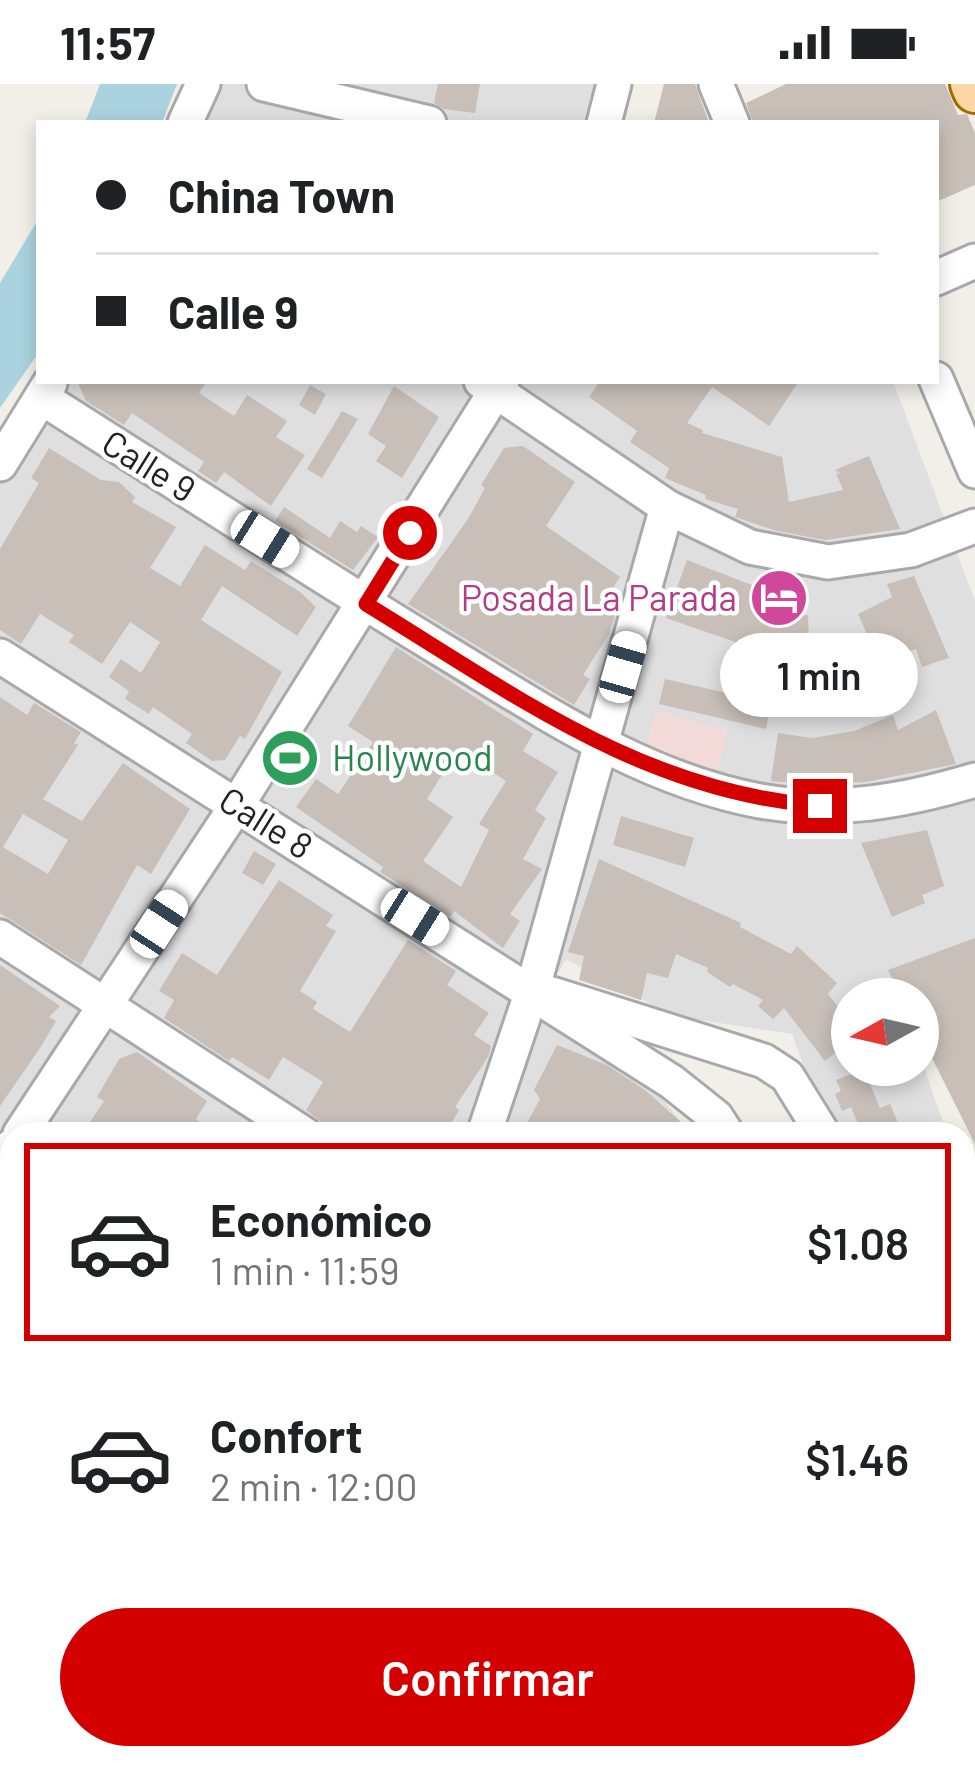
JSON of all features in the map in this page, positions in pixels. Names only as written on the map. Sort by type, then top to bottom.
[{"type":"street","points":[[186,120],[202,84]]},
{"type":"street","points":[[264,84],[416,120]]},
{"type":"street","points":[[716,84],[731,120]]},
{"type":"street","points":[[939,277],[975,261]]},
{"type":"street","points":[[938,384],[975,471]]},
{"type":"street","points":[[28,1122],[366,604],[493,385],[667,507],[750,547],[828,562],[910,550],[975,526]]},
{"type":"street","points":[[0,464],[47,389]]},
{"type":"street","name":"Calle 9","points":[[47,389],[366,604],[602,747],[690,782],[782,803],[892,802],[975,780]]},
{"type":"street","points":[[488,1122],[532,991],[667,507]]},
{"type":"street","name":"Calle 8","points":[[0,656],[532,991],[693,1096],[719,1122]]},
{"type":"street","points":[[0,937],[286,1122]]},
{"type":"street","points":[[532,991],[560,995],[764,1060],[787,1076],[816,1122]]},
{"type":"shaded area","points":[[217,84],[598,84],[591,120],[195,120]]},
{"type":"shaded area","points":[[36,372],[36,384],[894,384],[975,601],[975,1012],[939,1025],[939,978],[831,978],[831,1086],[930,1086],[943,1122],[824,1122],[792,1034],[673,1016],[566,959],[551,985],[577,988],[681,1122],[0,1122],[0,429]]},
{"type":"shaded area","points":[[655,711],[727,730],[715,786],[654,758],[647,746]]},
{"type":"water","points":[[100,84],[177,84],[163,120],[86,120]]},
{"type":"water","points":[[36,223],[36,356],[0,408],[0,283]]},
{"type":"building","points":[[438,84],[480,84],[475,113],[434,103]]},
{"type":"building","points":[[664,84],[695,84],[708,120],[655,120]]},
{"type":"building","points":[[786,84],[945,84],[958,115],[967,114],[975,133],[975,185],[939,201],[939,120],[752,120],[746,103]]},
{"type":"building","points":[[78,384],[205,384],[199,393],[234,416],[247,395],[287,421],[276,437],[305,455],[271,506],[224,472],[216,483],[198,471],[204,462],[132,413],[124,425],[86,401]]},
{"type":"building","points":[[598,384],[797,384],[769,426],[712,387],[687,423],[702,433],[782,457],[789,502],[843,490],[836,473],[842,475],[835,470],[869,456],[900,529],[825,540],[735,517],[738,509],[705,499],[706,495],[665,478],[669,468],[630,442],[637,431],[589,397]]},
{"type":"building","points":[[310,385],[326,394],[315,415],[299,405]]},
{"type":"building","points":[[394,386],[439,417],[402,478],[376,461],[386,446],[368,434]]},
{"type":"building","points":[[342,411],[358,419],[322,478],[307,469]]},
{"type":"building","points":[[523,446],[575,482],[546,526],[620,577],[601,606],[615,616],[609,634],[583,675],[590,679],[574,705],[408,604],[468,519],[485,488],[481,485],[504,448]]},
{"type":"building","points":[[49,448],[101,480],[119,482],[135,497],[132,502],[176,527],[150,568],[180,586],[205,545],[245,570],[251,561],[316,607],[297,636],[222,586],[201,620],[282,672],[245,739],[240,736],[225,760],[212,761],[186,743],[192,734],[153,707],[149,714],[125,699],[129,691],[109,677],[121,659],[141,673],[160,642],[130,622],[102,664],[69,642],[74,635],[40,614],[21,644],[0,630],[0,549],[39,483],[31,478]]},
{"type":"building","points":[[284,507],[330,538],[340,521],[378,537],[353,570],[275,521]]},
{"type":"building","points":[[687,560],[767,591],[761,616],[808,615],[811,698],[774,692],[766,729],[659,704],[665,679],[731,694],[741,644],[666,618]]},
{"type":"building","points":[[914,576],[949,658],[922,667],[916,649],[879,661],[858,614],[892,597],[887,584]]},
{"type":"building","points":[[396,647],[533,734],[523,751],[558,772],[535,810],[546,818],[523,859],[542,869],[510,914],[520,921],[503,948],[454,911],[450,917],[380,872],[383,867],[296,807],[316,779],[338,794],[373,742],[348,726]],"holes":[[[458,749],[506,781],[479,824],[489,830],[461,887],[423,861],[453,817],[427,799]]]},
{"type":"building","points":[[0,697],[27,715],[34,703],[81,732],[74,743],[78,745],[43,799],[82,821],[123,763],[190,809],[151,874],[137,865],[81,965],[0,913]],"holes":[[[23,814],[68,840],[48,874],[3,847]]]},
{"type":"building","points":[[936,710],[956,764],[866,782],[771,781],[778,733],[812,738],[854,731],[893,715],[898,730]]},
{"type":"building","points":[[621,816],[694,838],[685,867],[613,845]]},
{"type":"building","points":[[927,830],[944,886],[922,895],[925,903],[892,917],[861,843]]},
{"type":"building","points":[[254,851],[276,864],[263,885],[242,873]]},
{"type":"building","points":[[599,859],[741,923],[740,927],[791,954],[797,946],[832,978],[831,1056],[825,1061],[784,1008],[773,1019],[758,1006],[763,1000],[733,984],[730,987],[707,972],[708,968],[676,954],[668,978],[647,973],[641,1000],[579,980],[584,956],[568,952]]},
{"type":"building","points":[[279,880],[333,915],[326,926],[336,931],[300,991],[317,1002],[313,1009],[350,1032],[408,940],[456,971],[447,985],[489,1013],[474,1035],[491,1046],[488,1057],[455,1107],[459,1110],[452,1122],[321,1122],[306,1110],[323,1082],[283,1057],[269,1080],[232,1057],[229,1061],[164,1018],[174,1000],[159,991],[182,953],[217,975]]},
{"type":"building","points":[[975,938],[975,1122],[964,1122],[939,1072],[939,978],[892,978],[888,970]]},
{"type":"building","points":[[0,965],[60,1006],[49,1017],[56,1021],[42,1045],[0,1106]]},
{"type":"building","points":[[557,1045],[607,1065],[681,1122],[528,1122],[540,1099],[534,1090]]},
{"type":"building","points":[[137,1052],[207,1101],[196,1119],[200,1122],[90,1122],[104,1101],[97,1097],[119,1059]]},
{"type":"building","points":[[839,1086],[871,1086],[880,1108],[890,1104],[898,1122],[857,1122],[851,1107],[842,1111],[835,1094],[841,1091]]},
{"type":"place","name":"Posada La Parada","points":[[779,598]]},
{"type":"place","name":"Hollywood","points":[[290,758]]},
{"type":"route","points":[[410,533],[366,604],[602,747],[727,793],[820,806]]}]
